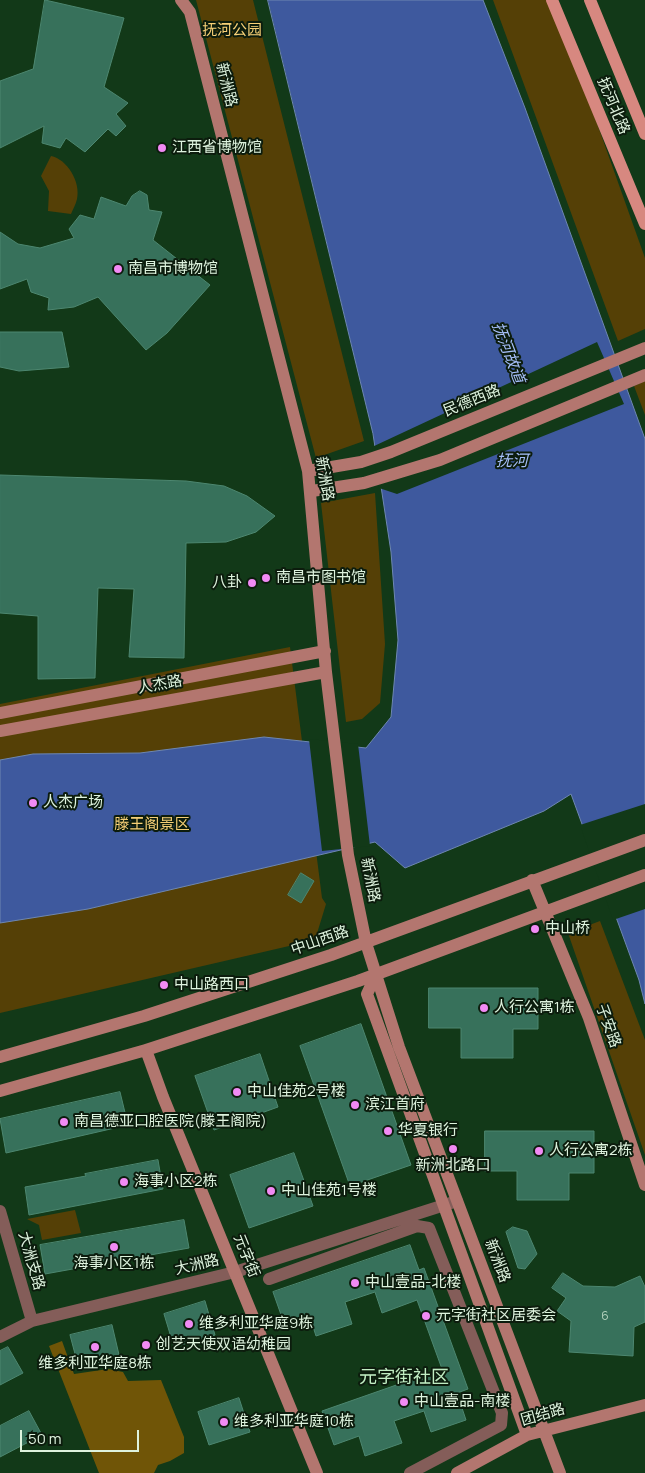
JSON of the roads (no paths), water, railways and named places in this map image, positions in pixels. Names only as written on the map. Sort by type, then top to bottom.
[{"type":"main road","name":"新洲路","points":[[181,0],[190,12],[312,491],[326,672],[348,855],[366,943],[399,1047],[560,1473]]},
{"type":"main road","name":"抚河北路","points":[[552,0],[645,224]]},
{"type":"main road","name":"抚河北路","points":[[590,0],[645,134]]},
{"type":"main road","name":"民德西路","points":[[308,471],[362,462],[390,452],[645,348]]},
{"type":"main road","points":[[312,491],[364,483],[440,460],[645,375]]},
{"type":"main road","name":"人杰路","points":[[0,713],[325,651]]},
{"type":"main road","name":"人杰路","points":[[0,731],[326,672]]},
{"type":"main road","name":"中山西路","points":[[0,1057],[144,1016],[366,943],[532,880],[645,840]]},
{"type":"main road","points":[[0,1091],[146,1050],[376,975],[645,874]]},
{"type":"main road","name":"子安路","points":[[532,880],[589,1018],[645,1185]]},
{"type":"main road","points":[[376,975],[367,994],[442,1206],[527,1435]]},
{"type":"main road","name":"元字街","points":[[146,1050],[162,1097],[317,1473]]},
{"type":"main road","name":"团结路","points":[[457,1473],[527,1435],[645,1405]]},
{"type":"street","name":"大洲路","points":[[0,1337],[32,1321],[235,1272],[457,1201]]},
{"type":"street","name":"大洲支路","points":[[0,1211],[32,1321]]},
{"type":"street","points":[[269,1279],[417,1226],[429,1228],[502,1413],[501,1425],[410,1473]]},
{"type":"water","name":"抚河","points":[[268,0],[483,0],[525,108],[645,439],[645,1004],[639,980],[571,794],[544,811],[405,868],[375,842],[88,909],[0,923],[0,760],[33,754],[140,753],[264,737],[366,748],[391,717],[398,640],[391,552],[373,434]]},
{"type":"place","name":"江西省博物馆","points":[[162,148]]},
{"type":"place","name":"南昌市博物馆","points":[[118,269]]},
{"type":"place","name":"南昌市图书馆","points":[[266,578]]},
{"type":"place","name":"八卦","points":[[252,583]]},
{"type":"place","name":"人杰广场","points":[[33,803]]},
{"type":"place","name":"中山桥","points":[[535,929]]},
{"type":"place","name":"中山路西口","points":[[164,985]]},
{"type":"place","name":"人行公寓1栋","points":[[484,1008]]},
{"type":"place","name":"中山佳苑2号楼","points":[[237,1092]]},
{"type":"place","name":"滨江首府","points":[[355,1105]]},
{"type":"place","name":"南昌德亚口腔医院(滕王阁院)","points":[[64,1122]]},
{"type":"place","name":"华夏银行","points":[[388,1131]]},
{"type":"place","name":"新洲北路口","points":[[453,1149]]},
{"type":"place","name":"人行公寓2栋","points":[[539,1151]]},
{"type":"place","name":"海事小区2栋","points":[[124,1182]]},
{"type":"place","name":"中山佳苑1号楼","points":[[271,1191]]},
{"type":"place","name":"海事小区1栋","points":[[114,1247]]},
{"type":"place","name":"中山壹品-北楼","points":[[355,1283]]},
{"type":"place","name":"元字街社区居委会","points":[[426,1316]]},
{"type":"place","name":"维多利亚华庭9栋","points":[[189,1324]]},
{"type":"place","name":"创艺天使双语幼稚园","points":[[146,1345]]},
{"type":"place","name":"维多利亚华庭8栋","points":[[95,1347]]},
{"type":"place","name":"中山壹品-南楼","points":[[404,1402]]},
{"type":"place","name":"维多利亚华庭10栋","points":[[224,1422]]},
{"type":"district","name":"元字街社区","points":[[404,1378]]},
{"type":"park label","name":"抚河公园","points":[[232,31]]},
{"type":"park label","name":"滕王阁景区","points":[[152,825]]},
{"type":"water label","name":"抚河故道","points":[[508,353]]}]
